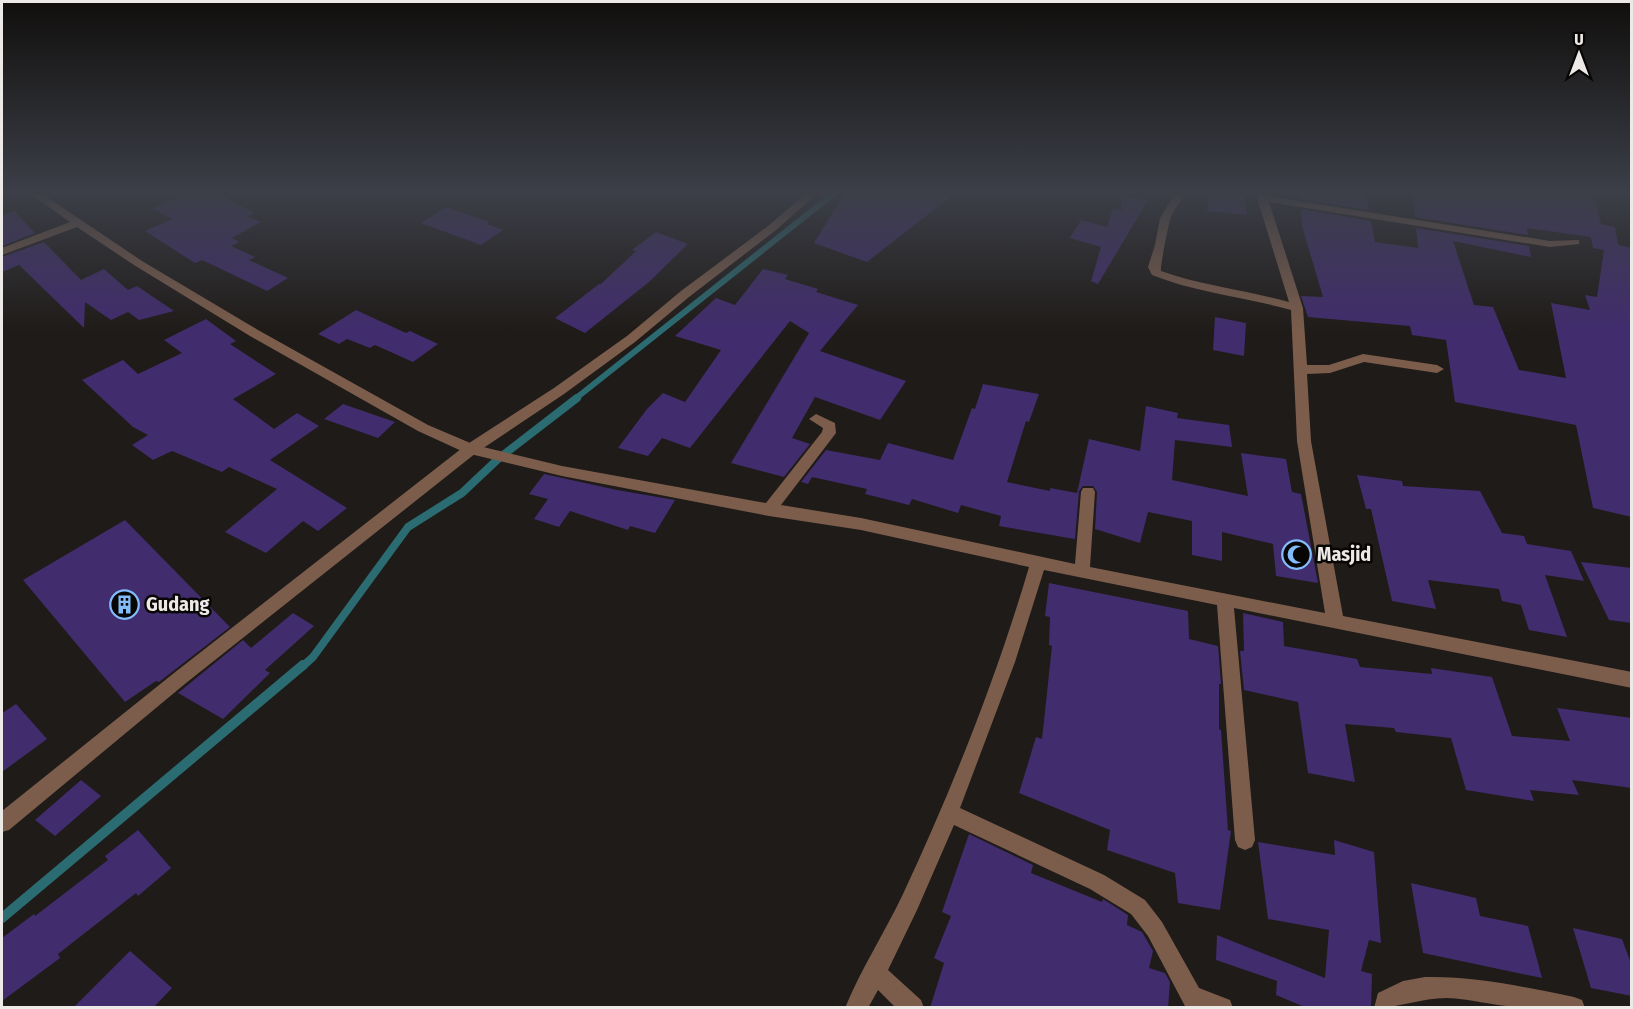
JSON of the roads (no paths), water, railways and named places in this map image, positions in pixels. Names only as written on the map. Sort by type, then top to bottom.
[{"type":"street","points":[[2,252],[38,238]]},
{"type":"street","points":[[102,238],[138,263],[332,378],[423,428],[471,449],[562,471],[769,510],[861,524],[988,554],[1226,598],[1632,680]]},
{"type":"street","points":[[2,823],[180,678],[471,449],[632,339],[685,294],[759,238]]},
{"type":"street","points":[[1160,238],[1154,267],[1156,273],[1188,285],[1261,298],[1297,308]]},
{"type":"street","points":[[1274,238],[1297,308],[1304,441],[1335,620]]},
{"type":"street","points":[[1516,238],[1550,244],[1575,242]]},
{"type":"street","points":[[1300,370],[1330,369],[1363,358],[1437,369]]},
{"type":"street","points":[[769,510],[830,433],[830,426],[816,419]]},
{"type":"street","points":[[1082,570],[1088,492]]},
{"type":"street","points":[[856,1008],[876,973],[950,813],[1024,613],[1038,562]]},
{"type":"street","points":[[1226,598],[1245,840]]},
{"type":"street","points":[[950,813],[1049,858],[1138,906],[1155,929],[1195,1002],[1222,1008]]},
{"type":"street","points":[[876,973],[913,1008]]},
{"type":"street","points":[[1385,1008],[1386,1001],[1395,993],[1440,987],[1509,995],[1574,1008]]},
{"type":"waterway","points":[[575,399],[778,238]]},
{"type":"waterway","points":[[302,667],[313,657],[408,527],[462,493],[498,459],[577,398]]},
{"type":"waterway","points":[[2,918],[303,665]]},
{"type":"place","name":"Masjid","points":[[1296,554]]},
{"type":"place","name":"Gudang","points":[[125,604]]}]
